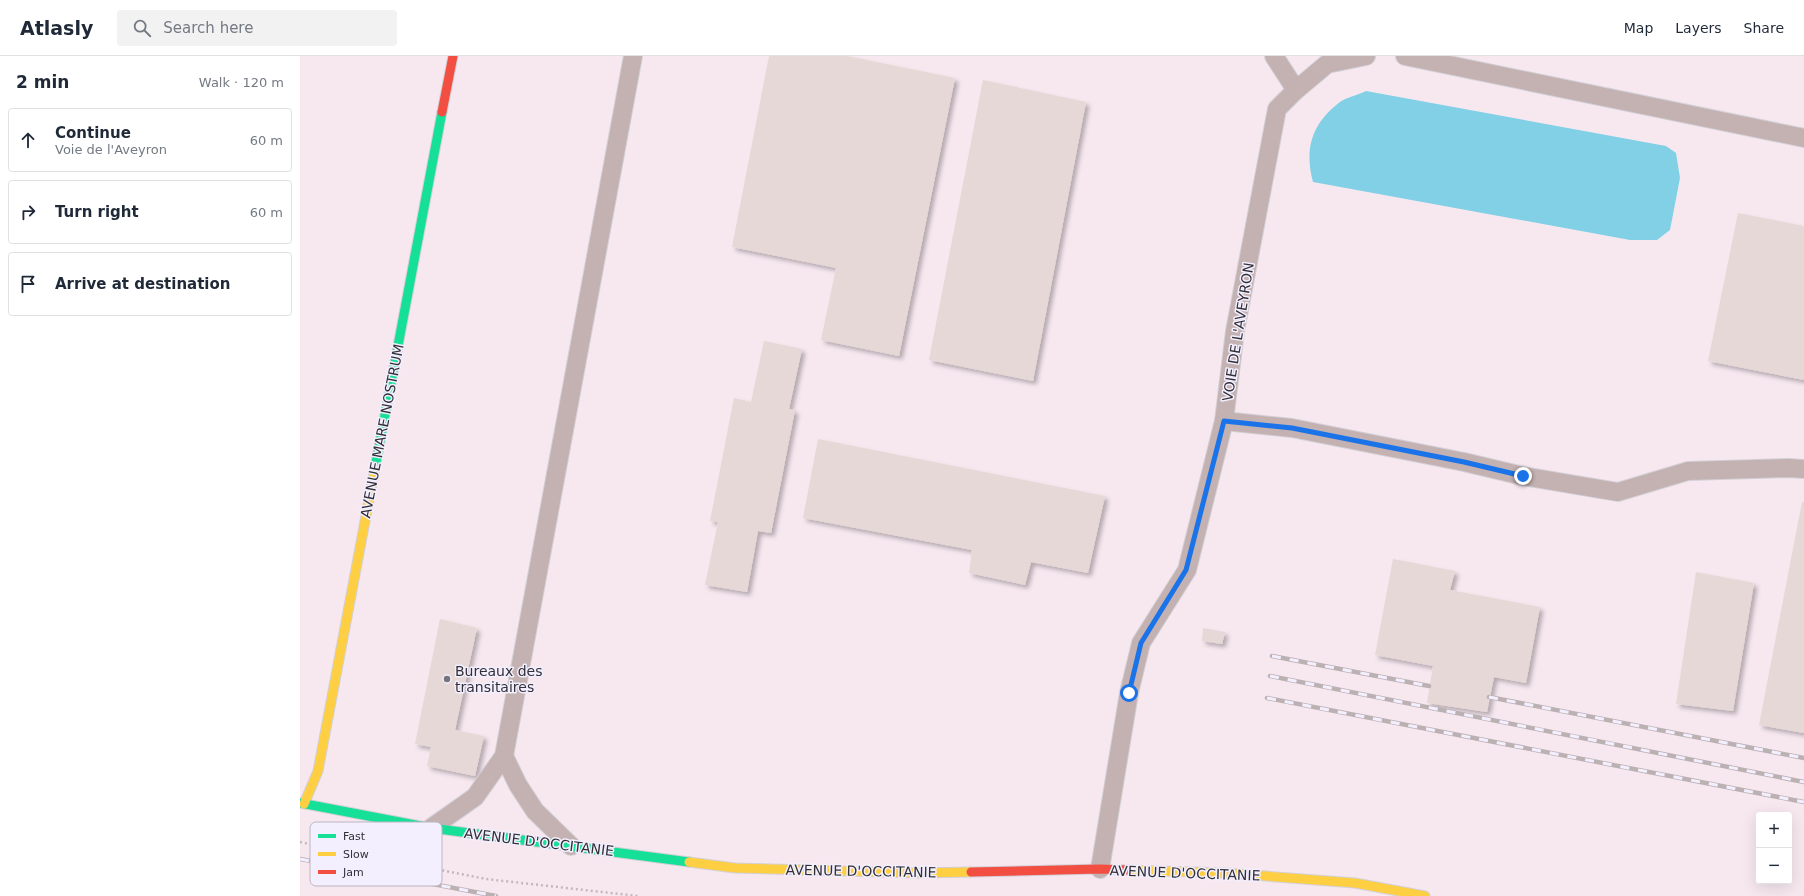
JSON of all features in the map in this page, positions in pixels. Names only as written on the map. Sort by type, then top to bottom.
[{"type":"street","name":"AVENUE MARE NOSTRUM","points":[[302,803],[318,771],[453,56]]},
{"type":"street","name":"AVENUE D'OCCITANIE","points":[[302,803],[400,822]]},
{"type":"street","name":"AVENUE D'OCCITANIE","points":[[442,829],[734,868],[916,873],[1100,869],[1226,873],[1348,883],[1425,896]]},
{"type":"lane","points":[[440,822],[475,797],[504,756],[633,56]]},
{"type":"lane","points":[[1274,56],[1296,90]]},
{"type":"lane","name":"VOIE DE L'AVEYRON","points":[[1100,869],[1129,693],[1141,643],[1186,570],[1224,421],[1235,331],[1277,109],[1296,90],[1327,64],[1366,56]]},
{"type":"lane","points":[[1405,56],[1804,138]]},
{"type":"lane","points":[[1224,421],[1292,428],[1464,462],[1523,476],[1618,492],[1688,471],[1789,468],[1804,469]]},
{"type":"lane","points":[[504,756],[518,785],[535,811],[571,846]]},
{"type":"path","points":[[300,842],[310,844]]},
{"type":"path","points":[[442,870],[486,879],[638,896]]},
{"type":"shaded area","points":[[300,56],[1804,56],[1804,896],[300,896]]},
{"type":"water","points":[[1366,91],[1666,146],[1676,153],[1680,178],[1670,230],[1657,240],[1630,240],[1313,182],[1309,159],[1310,148],[1317,128],[1330,110],[1340,102]]},
{"type":"building","points":[[769,56],[847,56],[955,78],[899,356],[821,340],[836,268],[732,247]]},
{"type":"building","points":[[983,80],[1086,102],[1033,381],[929,360]]},
{"type":"building","points":[[1738,213],[1804,226],[1804,380],[1708,361]]},
{"type":"building","points":[[764,341],[802,349],[789,409],[795,410],[771,533],[758,531],[747,592],[705,585],[718,522],[710,521],[734,398],[751,402]]},
{"type":"building","points":[[818,439],[1105,496],[1088,573],[1031,562],[1025,585],[969,573],[972,550],[803,518]]},
{"type":"building","points":[[1802,502],[1804,502],[1804,733],[1759,725]]},
{"type":"building","points":[[1393,559],[1455,571],[1450,590],[1540,607],[1526,683],[1494,677],[1487,712],[1427,703],[1433,666],[1375,655]]},
{"type":"building","points":[[1696,572],[1754,583],[1733,711],[1676,704]]},
{"type":"building","name":"Bureaux des transitaires","points":[[440,619],[477,628],[455,730],[484,736],[475,776],[427,766],[431,747],[415,744]]},
{"type":"building","points":[[1203,628],[1225,632],[1222,644],[1202,641]]},
{"type":"railway","points":[[1272,656],[1429,686]]},
{"type":"railway","points":[[1270,676],[1804,782]]},
{"type":"railway","points":[[1489,697],[1804,758]]},
{"type":"railway","points":[[1267,698],[1804,802]]},
{"type":"railway","points":[[300,859],[310,861]]},
{"type":"railway","points":[[442,886],[496,896]]},
{"type":"traffic: fast","points":[[375,468],[442,112]]},
{"type":"traffic: fast","points":[[300,803],[400,822]]},
{"type":"traffic: fast","points":[[442,829],[689,862]]},
{"type":"traffic: slow","points":[[304,804],[318,771],[375,468]]},
{"type":"traffic: slow","points":[[689,862],[735,868],[916,873],[971,872]]},
{"type":"traffic: slow","points":[[1129,870],[1226,873],[1355,883],[1425,896]]},
{"type":"traffic: jam","points":[[442,112],[453,56]]},
{"type":"traffic: jam","points":[[971,872],[1100,869],[1129,870]]},
{"type":"place","name":"Bureaux des transitaires","points":[[447,679]]},
{"type":"route","points":[[1129,693],[1141,643],[1186,570],[1224,421],[1292,428],[1464,462],[1523,476]]}]
